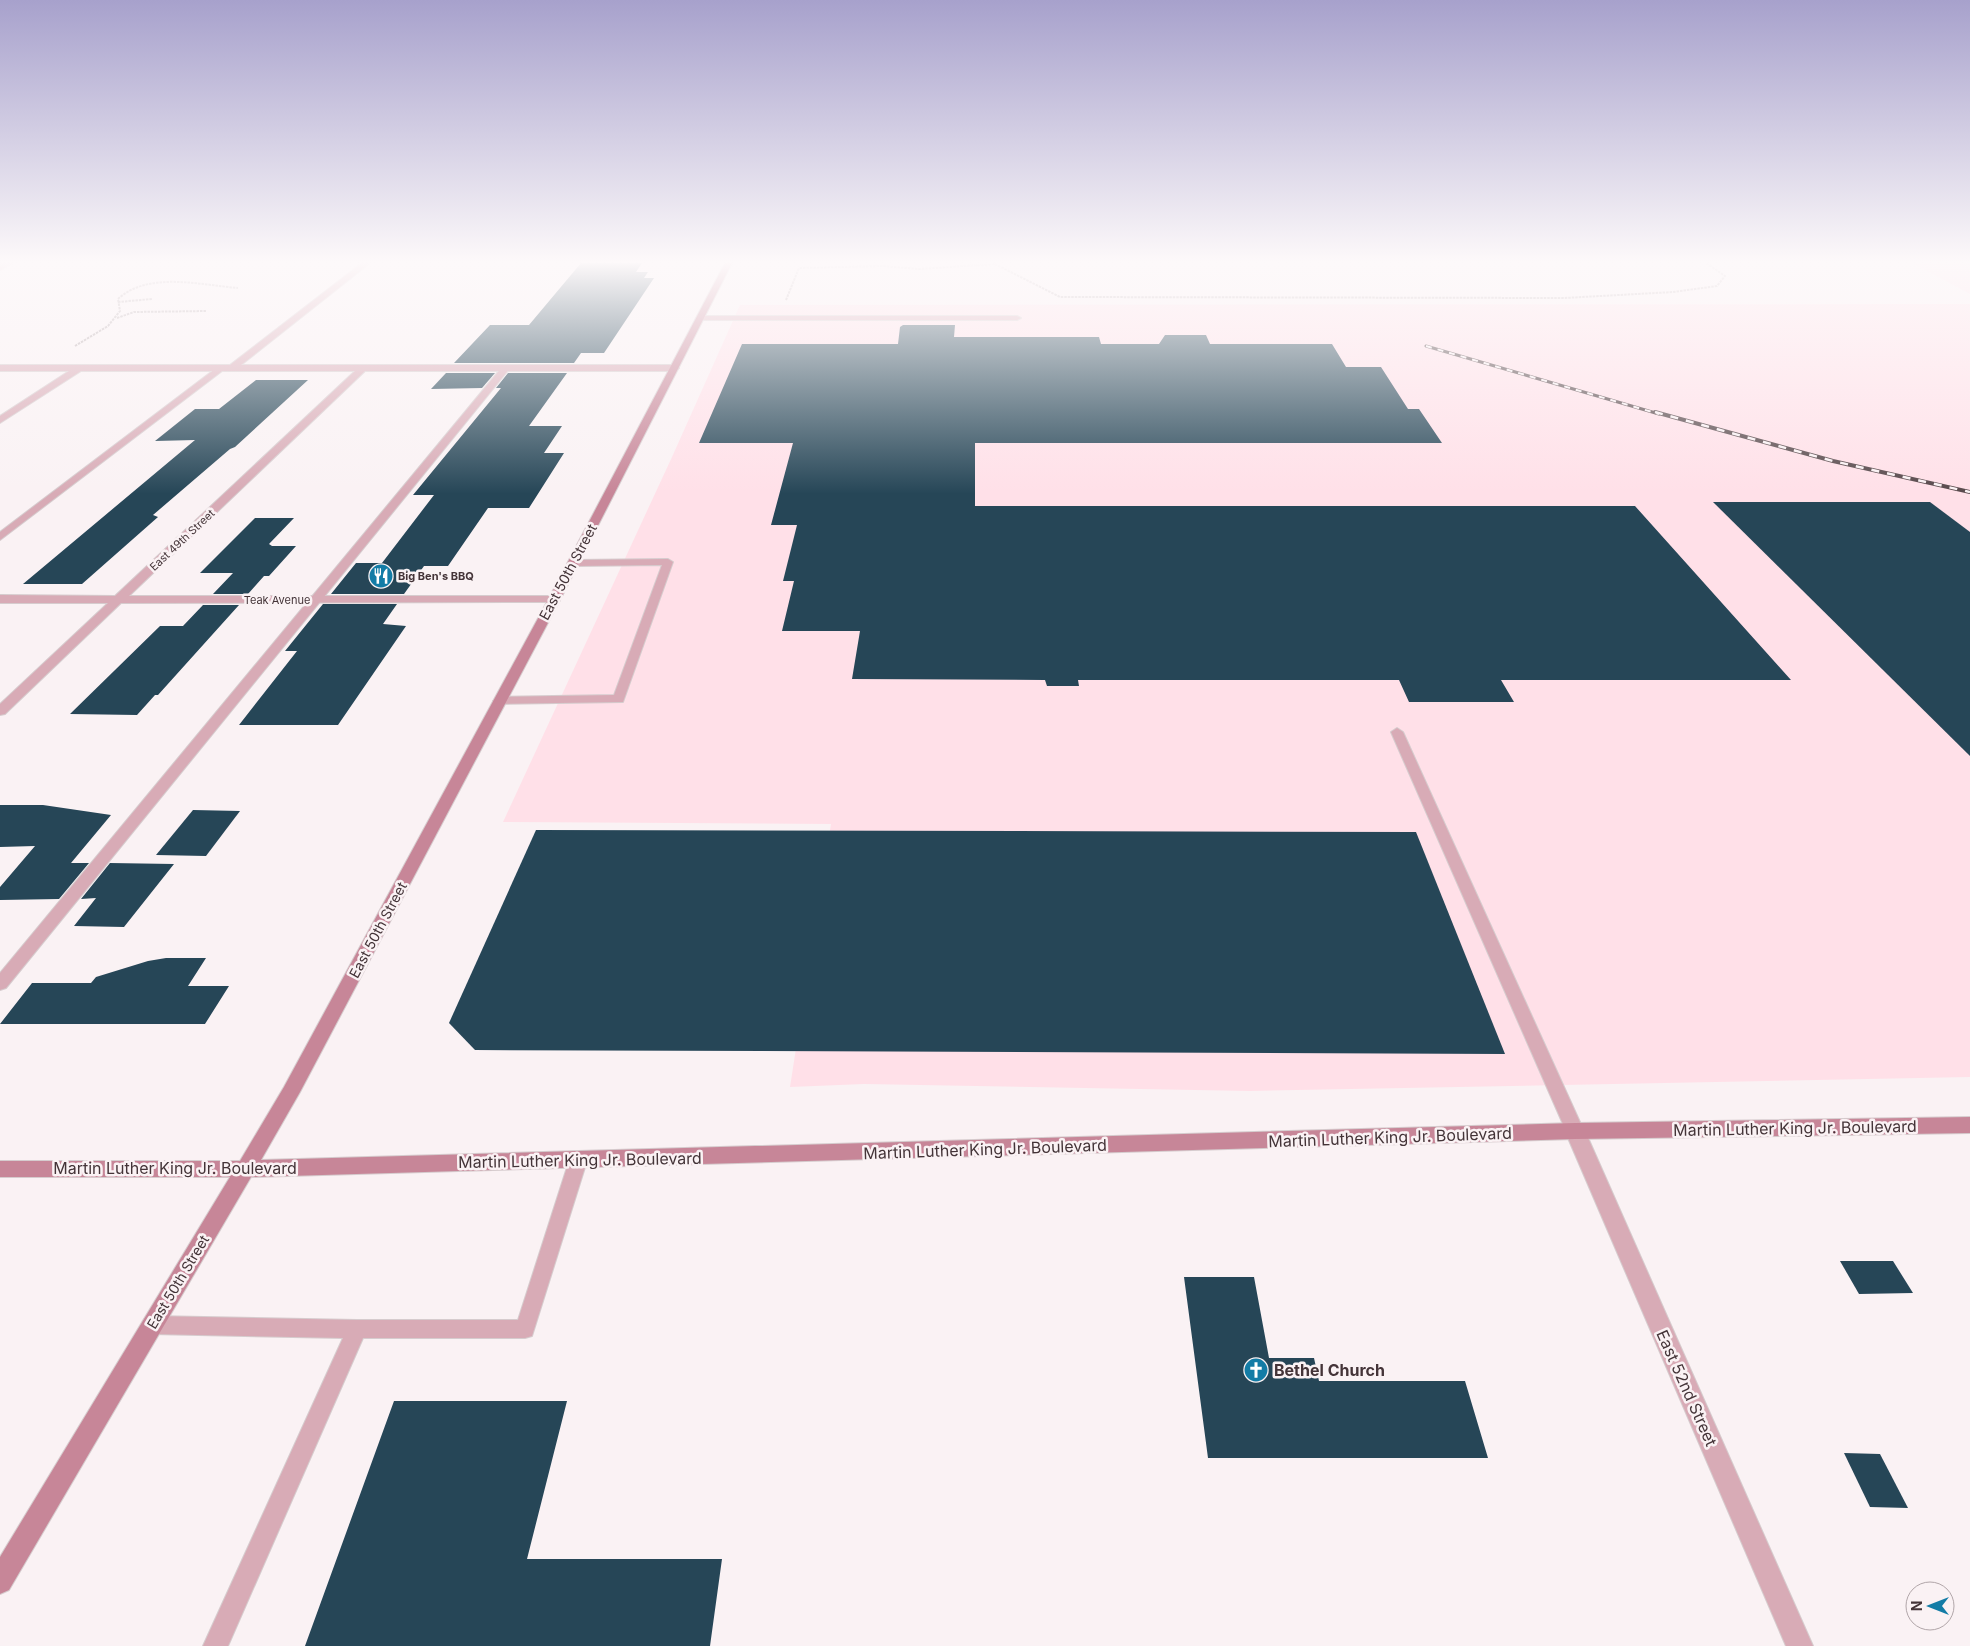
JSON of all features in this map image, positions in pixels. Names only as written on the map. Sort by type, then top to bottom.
[{"type":"main road","name":"East 50th Street","points":[[0,1581],[291,1092],[574,563],[690,340]]},
{"type":"main road","name":"Martin Luther King Jr. Boulevard","points":[[0,1169],[246,1169],[1575,1131],[1970,1125]]},
{"type":"street","points":[[232,368],[268,340]]},
{"type":"street","points":[[0,368],[675,368]]},
{"type":"street","points":[[0,420],[79,368]]},
{"type":"street","name":"East 49th Street","points":[[0,711],[363,368]]},
{"type":"street","name":"Teak Avenue","points":[[0,599],[554,600]]},
{"type":"street","name":"East 52nd Street","points":[[1575,1131],[1800,1646]]},
{"type":"lane","points":[[0,537],[222,368]]},
{"type":"lane","points":[[0,984],[506,368]]},
{"type":"lane","points":[[500,702],[619,699],[668,562],[574,563]]},
{"type":"lane","points":[[1397,732],[1575,1131]]},
{"type":"lane","points":[[152,1325],[357,1329],[525,1329],[578,1161]]},
{"type":"lane","points":[[215,1646],[357,1329]]},
{"type":"path","points":[[70,348],[85,340]]},
{"type":"shaded area","points":[[724,340],[1970,340],[1970,1077],[1250,1091],[864,1084],[790,1087],[831,824],[503,822]]},
{"type":"building","points":[[476,340],[613,340],[604,353],[581,353],[574,363],[454,363]]},
{"type":"building","points":[[898,340],[1100,340],[1101,344],[1159,344],[1162,340],[1208,340],[1210,344],[1332,344],[1346,367],[1381,367],[1408,409],[1419,409],[1442,443],[975,443],[975,506],[1635,506],[1791,680],[1501,680],[1514,702],[1409,702],[1399,680],[1078,680],[1079,686],[1047,686],[1045,680],[852,679],[860,631],[782,631],[794,581],[783,581],[797,525],[771,525],[793,443],[699,443],[742,344],[898,344]]},
{"type":"building","points":[[446,373],[495,373],[482,388],[431,389]]},
{"type":"building","points":[[508,373],[567,373],[529,426],[562,426],[544,453],[564,453],[529,508],[488,508],[448,566],[424,566],[404,594],[331,594],[356,563],[382,563],[434,495],[413,495],[501,388],[496,388]]},
{"type":"building","points":[[256,380],[308,380],[235,447],[230,449],[153,515],[158,517],[82,584],[23,584],[195,440],[155,441],[195,409],[219,409]]},
{"type":"building","points":[[1713,502],[1930,502],[1970,532],[1970,756]]},
{"type":"building","points":[[255,518],[294,518],[269,544],[272,546],[296,546],[269,576],[264,576],[248,594],[213,594],[233,573],[200,573]]},
{"type":"building","points":[[323,604],[397,604],[383,624],[406,626],[338,725],[239,725],[297,651],[285,651]]},
{"type":"building","points":[[203,605],[239,605],[158,695],[155,695],[137,715],[70,714],[160,626],[183,626]]},
{"type":"building","points":[[0,805],[43,805],[111,815],[71,863],[89,863],[59,899],[0,900],[0,887],[35,846],[0,847]]},
{"type":"building","points":[[193,810],[240,811],[206,856],[156,855]]},
{"type":"building","points":[[536,830],[1416,832],[1505,1054],[475,1050],[449,1023]]},
{"type":"building","points":[[110,863],[174,864],[124,927],[74,926],[96,898],[81,899]]},
{"type":"building","points":[[166,958],[206,958],[188,986],[229,986],[205,1024],[0,1024],[32,983],[91,983],[96,977],[148,961]]},
{"type":"building","points":[[1840,1261],[1893,1261],[1913,1293],[1859,1294]]},
{"type":"building","name":"Bethel Church","points":[[1184,1277],[1254,1277],[1269,1358],[1314,1358],[1319,1381],[1465,1381],[1488,1458],[1208,1458]]},
{"type":"building","points":[[394,1401],[567,1401],[527,1559],[722,1559],[710,1646],[305,1646]]},
{"type":"building","points":[[1844,1453],[1880,1454],[1908,1508],[1870,1507]]},
{"type":"railway","points":[[1426,346],[1659,414]]},
{"type":"railway","points":[[1655,412],[1833,461],[1970,492]]},
{"type":"place","name":"Big Ben's BBQ","points":[[381,576]]},
{"type":"place","name":"Bethel Church","points":[[1256,1370]]}]
